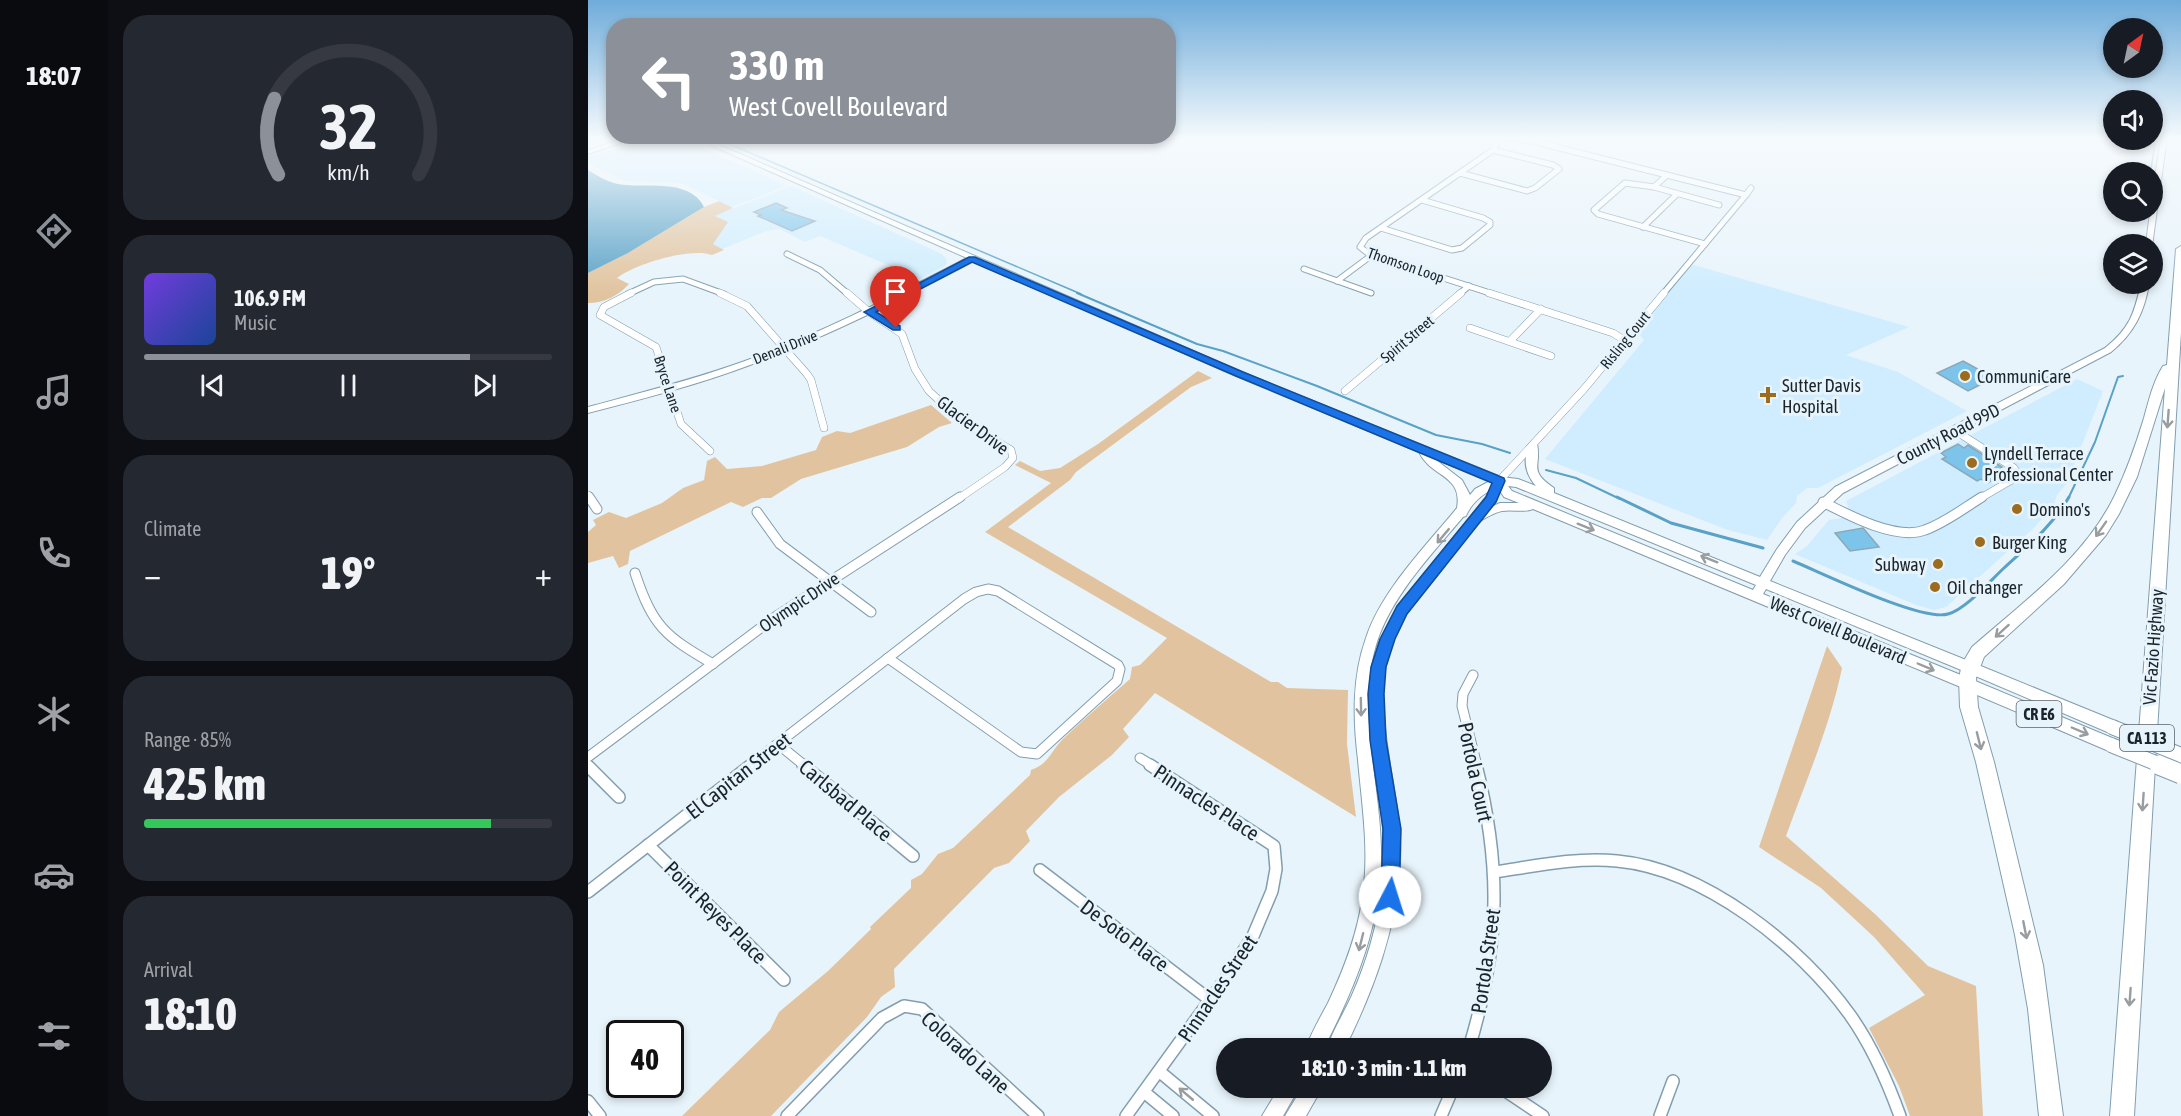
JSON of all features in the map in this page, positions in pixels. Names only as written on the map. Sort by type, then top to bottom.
[{"type":"highway","name":"Vic Fazio Highway","points":[[2122,1116],[2181,249]]},
{"type":"highway","points":[[2051,1116],[2037,994],[2024,926],[1967,698],[1969,676],[1978,652],[2067,572],[2102,530],[2126,484],[2162,379],[2172,361]]},
{"type":"main road","name":"West Covell Boulevard","points":[[1969,676],[2112,727],[2181,755]]},
{"type":"main road","name":"West Covell Boulevard","points":[[1969,676],[2111,745],[2181,774]]},
{"type":"street","name":"West Covell Boulevard","points":[[811,189],[1421,450],[1499,481],[1518,483],[1763,581],[1969,676]]},
{"type":"street","name":"Thomson Loop","points":[[1437,189],[1381,228],[1361,243],[1360,247],[1372,255],[1613,333],[1624,340]]},
{"type":"street","points":[[1520,189],[1527,191],[1535,189]]},
{"type":"street","points":[[1618,189],[1594,210],[1598,214],[1705,244]]},
{"type":"street","points":[[1661,189],[1719,205]]},
{"type":"street","points":[[1723,189],[1746,195]]},
{"type":"street","name":"Risling Court","points":[[1499,481],[1584,389],[1750,189]]},
{"type":"street","points":[[2151,234],[2157,189]]},
{"type":"street","points":[[1643,227],[1677,194]]},
{"type":"street","points":[[1381,228],[1452,250],[1462,248],[1490,225],[1490,222],[1484,218],[1422,200]]},
{"type":"street","points":[[932,242],[949,255],[951,260],[940,275]]},
{"type":"street","name":"Glacier Drive","points":[[787,254],[820,270],[869,312],[889,323],[902,334],[922,381],[941,404],[966,424],[1011,450],[1014,456]]},
{"type":"street","points":[[1337,280],[1372,255]]},
{"type":"street","name":"Denali Drive","points":[[588,410],[736,367],[785,348],[869,312],[972,259]]},
{"type":"street","points":[[940,275],[971,269],[1007,274]]},
{"type":"street","points":[[1304,269],[1371,293]]},
{"type":"street","name":"Bryce Lane","points":[[710,451],[681,424],[656,347],[600,315],[607,304],[661,280],[683,279],[732,297],[747,306],[785,348]]},
{"type":"street","name":"Spirit Street","points":[[1345,392],[1468,286]]},
{"type":"street","name":"County Road 99D","points":[[1756,596],[1792,535],[1822,502],[1839,490],[2108,350],[2133,325],[2141,311],[2144,294]]},
{"type":"street","points":[[1510,341],[1541,309]]},
{"type":"street","points":[[1470,328],[1551,356]]},
{"type":"street","points":[[785,348],[811,380],[824,428]]},
{"type":"street","points":[[1822,502],[1884,528],[1910,533],[1927,529],[2015,478],[2017,473],[2014,468],[1954,430]]},
{"type":"street","points":[[1533,446],[1530,466],[1533,477],[1563,501]]},
{"type":"street","points":[[1421,450],[1440,470],[1462,486],[1468,517]]},
{"type":"street","name":"Olympic Drive","points":[[588,758],[778,615],[986,480],[1008,464],[1014,456]]},
{"type":"street","points":[[1320,1038],[1342,995],[1358,952],[1373,879],[1372,813],[1362,728],[1361,697],[1372,638],[1388,605],[1401,585],[1468,517],[1492,497],[1499,481]]},
{"type":"street","name":"West Covell Boulevard","points":[[1499,481],[1508,494],[1756,596],[1969,676]]},
{"type":"street","points":[[588,495],[597,509]]},
{"type":"street","points":[[1341,1038],[1358,1006],[1373,966],[1384,932],[1390,897],[1392,829],[1378,740],[1376,694],[1379,667],[1387,639],[1402,610],[1468,517],[1500,507],[1515,506],[1552,512]]},
{"type":"street","points":[[757,512],[780,544],[872,612]]},
{"type":"street","points":[[635,573],[646,606],[657,627],[677,643],[713,664]]},
{"type":"street","name":"El Capitan Street","points":[[588,892],[888,658],[971,594],[984,588],[998,591],[1118,665],[1120,674],[1117,681],[1037,754],[1021,752],[888,658]]},
{"type":"street","name":"Portola Court","points":[[1473,675],[1463,694],[1462,706],[1486,813],[1494,872]]},
{"type":"street","name":"Carlsbad Place","points":[[778,744],[913,856]]},
{"type":"street","name":"Pinnacles Place","points":[[1140,758],[1274,846]]},
{"type":"street","points":[[588,766],[619,797]]},
{"type":"street","name":"Point Reyes Place","points":[[648,845],[784,980]]},
{"type":"street","name":"Pinnacles Street","points":[[1126,1116],[1246,950],[1265,909],[1274,878],[1277,859],[1274,846]]},
{"type":"street","points":[[1494,872],[1573,860],[1617,861],[1680,878],[1745,913],[1777,937],[1836,996],[1874,1055],[1900,1116]]},
{"type":"street","name":"De Soto Place","points":[[1040,870],[1210,1000]]},
{"type":"street","name":"Portola Street","points":[[1471,1038],[1490,956],[1494,872]]},
{"type":"street","name":"Colorado Lane","points":[[787,1116],[882,1018],[904,1006],[922,1009],[1038,1116]]},
{"type":"street","points":[[1160,1072],[1213,1116]]},
{"type":"street","points":[[1660,1116],[1673,1081]]},
{"type":"street","points":[[1144,1092],[1173,1116]]},
{"type":"street","points":[[1272,1116],[1284,1098]]},
{"type":"street","points":[[1295,1116],[1307,1098]]},
{"type":"street","points":[[1441,1116],[1449,1098]]},
{"type":"street","points":[[1517,1098],[1543,1116]]},
{"type":"street","points":[[588,1101],[600,1116]]},
{"type":"shaded area","points":[[694,189],[779,189],[731,207]]},
{"type":"shaded area","points":[[783,189],[798,189],[940,253],[947,259],[946,265],[921,279],[820,236],[805,242],[779,229],[766,231],[722,249],[713,244],[727,222],[714,216]]},
{"type":"shaded area","points":[[719,201],[733,208],[715,216],[728,222],[713,244],[724,250],[712,255],[691,253],[677,255],[636,267],[617,278],[629,284],[620,292],[605,300],[588,303],[588,273],[628,253],[704,207]]},
{"type":"shaded area","name":"Sutter Davis Hospital","points":[[1687,263],[1909,327],[1846,355],[1898,372],[1967,411],[1818,488],[1807,488],[1797,496],[1796,503],[1767,540],[1725,529],[1545,459],[1644,340],[1633,327]]},
{"type":"shaded area","points":[[1198,371],[1212,378],[1191,387],[1076,472],[1070,480],[1008,527],[1271,682],[1278,682],[1287,688],[1348,690],[1347,744],[1356,817],[1155,693],[1123,729],[1129,737],[1112,755],[1059,797],[1026,831],[1030,841],[1009,863],[994,868],[894,969],[895,987],[881,997],[867,1017],[771,1116],[682,1116],[770,1030],[779,1012],[828,971],[911,888],[911,880],[922,874],[938,854],[953,848],[1030,775],[1031,770],[1046,761],[1063,739],[1130,679],[1132,667],[1140,665],[1167,638],[985,532],[1051,483],[1015,465],[1020,461],[1040,471],[1060,468],[1098,444]]},
{"type":"shaded area","points":[[2077,379],[2103,391],[2067,483],[2036,526],[1946,607],[1934,610],[1916,605],[1795,554],[1807,546],[1829,520],[1842,518],[1848,507],[1846,501]]},
{"type":"shaded area","points":[[931,405],[952,423],[939,427],[907,447],[801,479],[771,498],[762,498],[743,507],[731,502],[630,551],[628,564],[619,568],[613,556],[588,563],[588,532],[596,525],[593,520],[609,512],[626,518],[662,503],[683,488],[704,480],[707,461],[715,457],[727,469],[762,466],[816,450],[822,437],[837,431],[850,433]]},
{"type":"shaded area","points":[[1827,646],[1842,668],[1824,732],[1786,836],[1875,914],[1928,966],[1976,986],[1983,1116],[1910,1116],[1899,1086],[1869,1028],[1925,995],[1874,937],[1821,888],[1759,847]]},
{"type":"water","points":[[588,189],[681,189],[697,198],[704,207],[628,253],[588,273]]},
{"type":"building","points":[[776,203],[787,208],[781,210],[815,221],[792,231],[754,212]]},
{"type":"building","name":"CommuniCare","points":[[1963,361],[1994,378],[1968,391],[1937,373]]},
{"type":"building","name":"Lyndell Terrace Professional Center","points":[[1958,444],[1964,448],[1968,445],[2002,467],[1999,469],[2005,473],[1988,483],[1981,479],[1977,481],[1942,459],[1946,457],[1941,453]]},
{"type":"building","points":[[1863,528],[1879,547],[1850,551],[1835,533]]},
{"type":"waterway","points":[[835,189],[1081,294]]},
{"type":"waterway","points":[[1077,293],[1197,344],[1223,351],[1317,386],[1436,435],[1482,444],[1510,453]]},
{"type":"waterway","points":[[2069,497],[2095,442],[2118,377],[2123,376]]},
{"type":"waterway","points":[[1546,470],[1576,478],[1620,499]]},
{"type":"waterway","points":[[1617,497],[1671,523],[1763,548]]},
{"type":"waterway","points":[[1793,561],[1895,604],[1935,615],[1948,614],[1970,601],[2031,543],[2048,526],[2069,497]]},
{"type":"place","name":"CommuniCare","points":[[1965,376]]},
{"type":"place","name":"Sutter Davis Hospital","points":[[1768,395]]},
{"type":"place","name":"Lyndell Terrace Professional Center","points":[[1972,463]]},
{"type":"place","name":"Domino's","points":[[2017,509]]},
{"type":"place","name":"Burger King","points":[[1980,542]]},
{"type":"place","name":"Subway","points":[[1938,564]]},
{"type":"place","name":"Oil changer","points":[[1935,587]]},
{"type":"route","points":[[896,328],[869,312],[972,259],[1239,374],[1499,481],[1491,499],[1402,610],[1387,639],[1379,667],[1376,694],[1378,740],[1392,829],[1393,864],[1390,897]]}]
